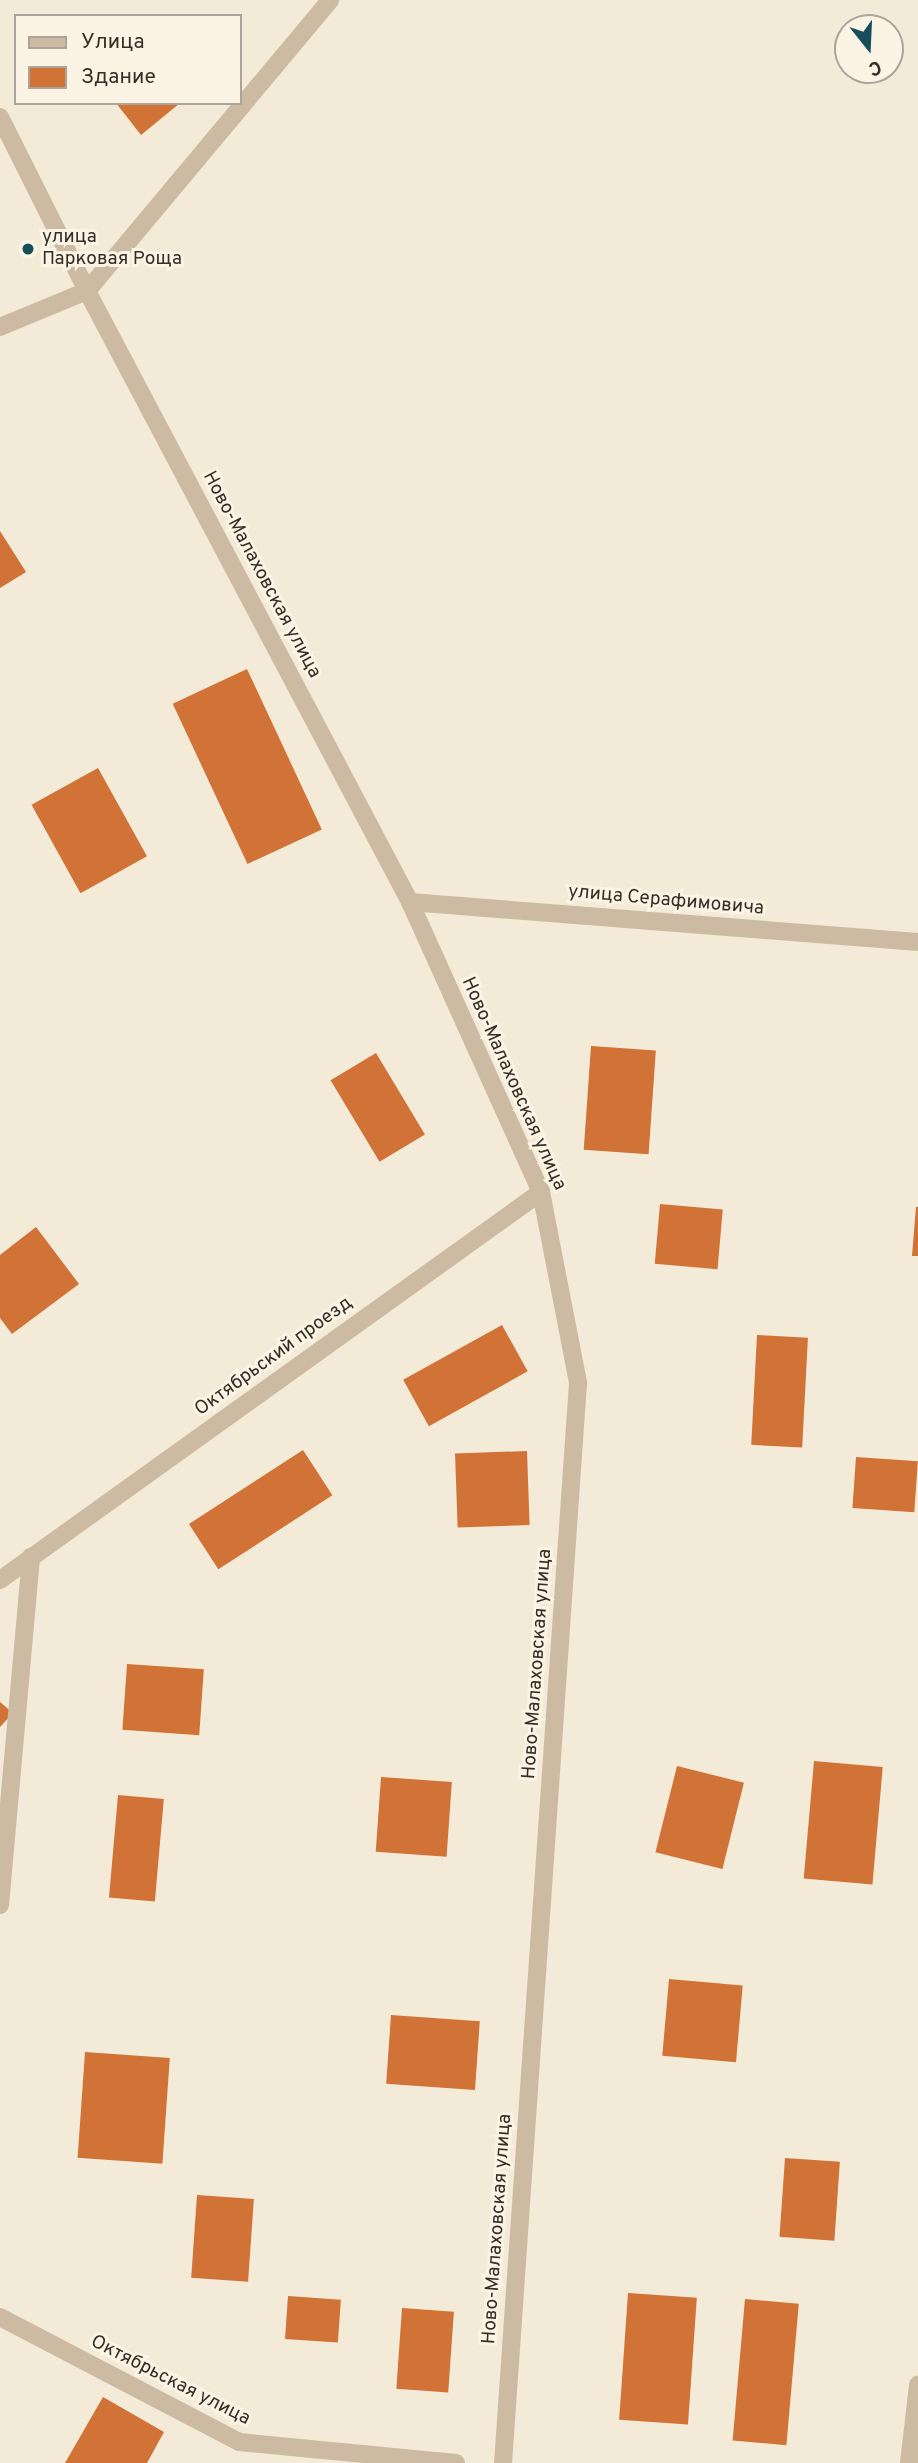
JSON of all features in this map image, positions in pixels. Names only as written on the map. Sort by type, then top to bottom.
[{"type":"street","points":[[0,327],[87,291],[330,0]]},
{"type":"street","name":"Ново-Малаховская улица","points":[[0,117],[87,291],[410,902],[541,1192],[578,1383],[503,2463]]},
{"type":"street","name":"улица Серафимовича","points":[[410,902],[918,943]]},
{"type":"street","name":"Октябрьский проезд","points":[[0,1580],[541,1192]]},
{"type":"street","points":[[0,1905],[32,1556]]},
{"type":"street","name":"Октябрьская улица","points":[[0,2316],[239,2442],[456,2463]]},
{"type":"street","points":[[909,2463],[918,2385]]},
{"type":"building","points":[[118,105],[178,105],[141,135]]},
{"type":"building","points":[[0,531],[26,572],[0,588]]},
{"type":"building","points":[[247,669],[322,829],[247,864],[173,704]]},
{"type":"building","points":[[98,768],[147,856],[80,893],[32,805]]},
{"type":"building","points":[[591,1046],[656,1051],[649,1154],[584,1150]]},
{"type":"building","points":[[376,1053],[425,1134],[379,1162],[331,1080]]},
{"type":"building","points":[[660,1204],[723,1209],[718,1269],[655,1264]]},
{"type":"building","points":[[916,1207],[918,1256],[912,1256]]},
{"type":"building","points":[[36,1227],[79,1284],[12,1334],[0,1318],[0,1255]]},
{"type":"building","points":[[502,1325],[528,1371],[429,1426],[403,1380]]},
{"type":"building","points":[[757,1335],[808,1338],[802,1448],[751,1445]]},
{"type":"building","points":[[303,1450],[332,1495],[218,1569],[189,1524]]},
{"type":"building","points":[[527,1451],[530,1525],[458,1527],[455,1454]]},
{"type":"building","points":[[856,1457],[918,1461],[914,1512],[852,1508]]},
{"type":"building","points":[[127,1664],[204,1669],[199,1735],[122,1730]]},
{"type":"building","points":[[0,1702],[13,1713],[0,1727]]},
{"type":"building","points":[[814,1761],[883,1767],[872,1885],[804,1879]]},
{"type":"building","points":[[677,1766],[744,1783],[722,1869],[655,1852]]},
{"type":"building","points":[[381,1777],[452,1782],[447,1857],[376,1852]]},
{"type":"building","points":[[118,1795],[164,1799],[155,1902],[109,1898]]},
{"type":"building","points":[[669,1979],[743,1985],[736,2062],[662,2056]]},
{"type":"building","points":[[391,2015],[480,2021],[475,2090],[386,2084]]},
{"type":"building","points":[[85,2052],[170,2058],[162,2164],[78,2158]]},
{"type":"building","points":[[785,2158],[840,2162],[834,2241],[779,2237]]},
{"type":"building","points":[[197,2195],[254,2199],[248,2282],[191,2278]]},
{"type":"building","points":[[628,2293],[697,2298],[688,2425],[619,2420]]},
{"type":"building","points":[[288,2296],[341,2300],[338,2343],[285,2339]]},
{"type":"building","points":[[745,2299],[799,2304],[786,2445],[733,2440]]},
{"type":"building","points":[[402,2308],[454,2312],[448,2392],[396,2389]]},
{"type":"building","points":[[103,2397],[164,2432],[147,2463],[65,2463]]},
{"type":"place","name":"улица Парковая Роща","points":[[28,249]]}]
